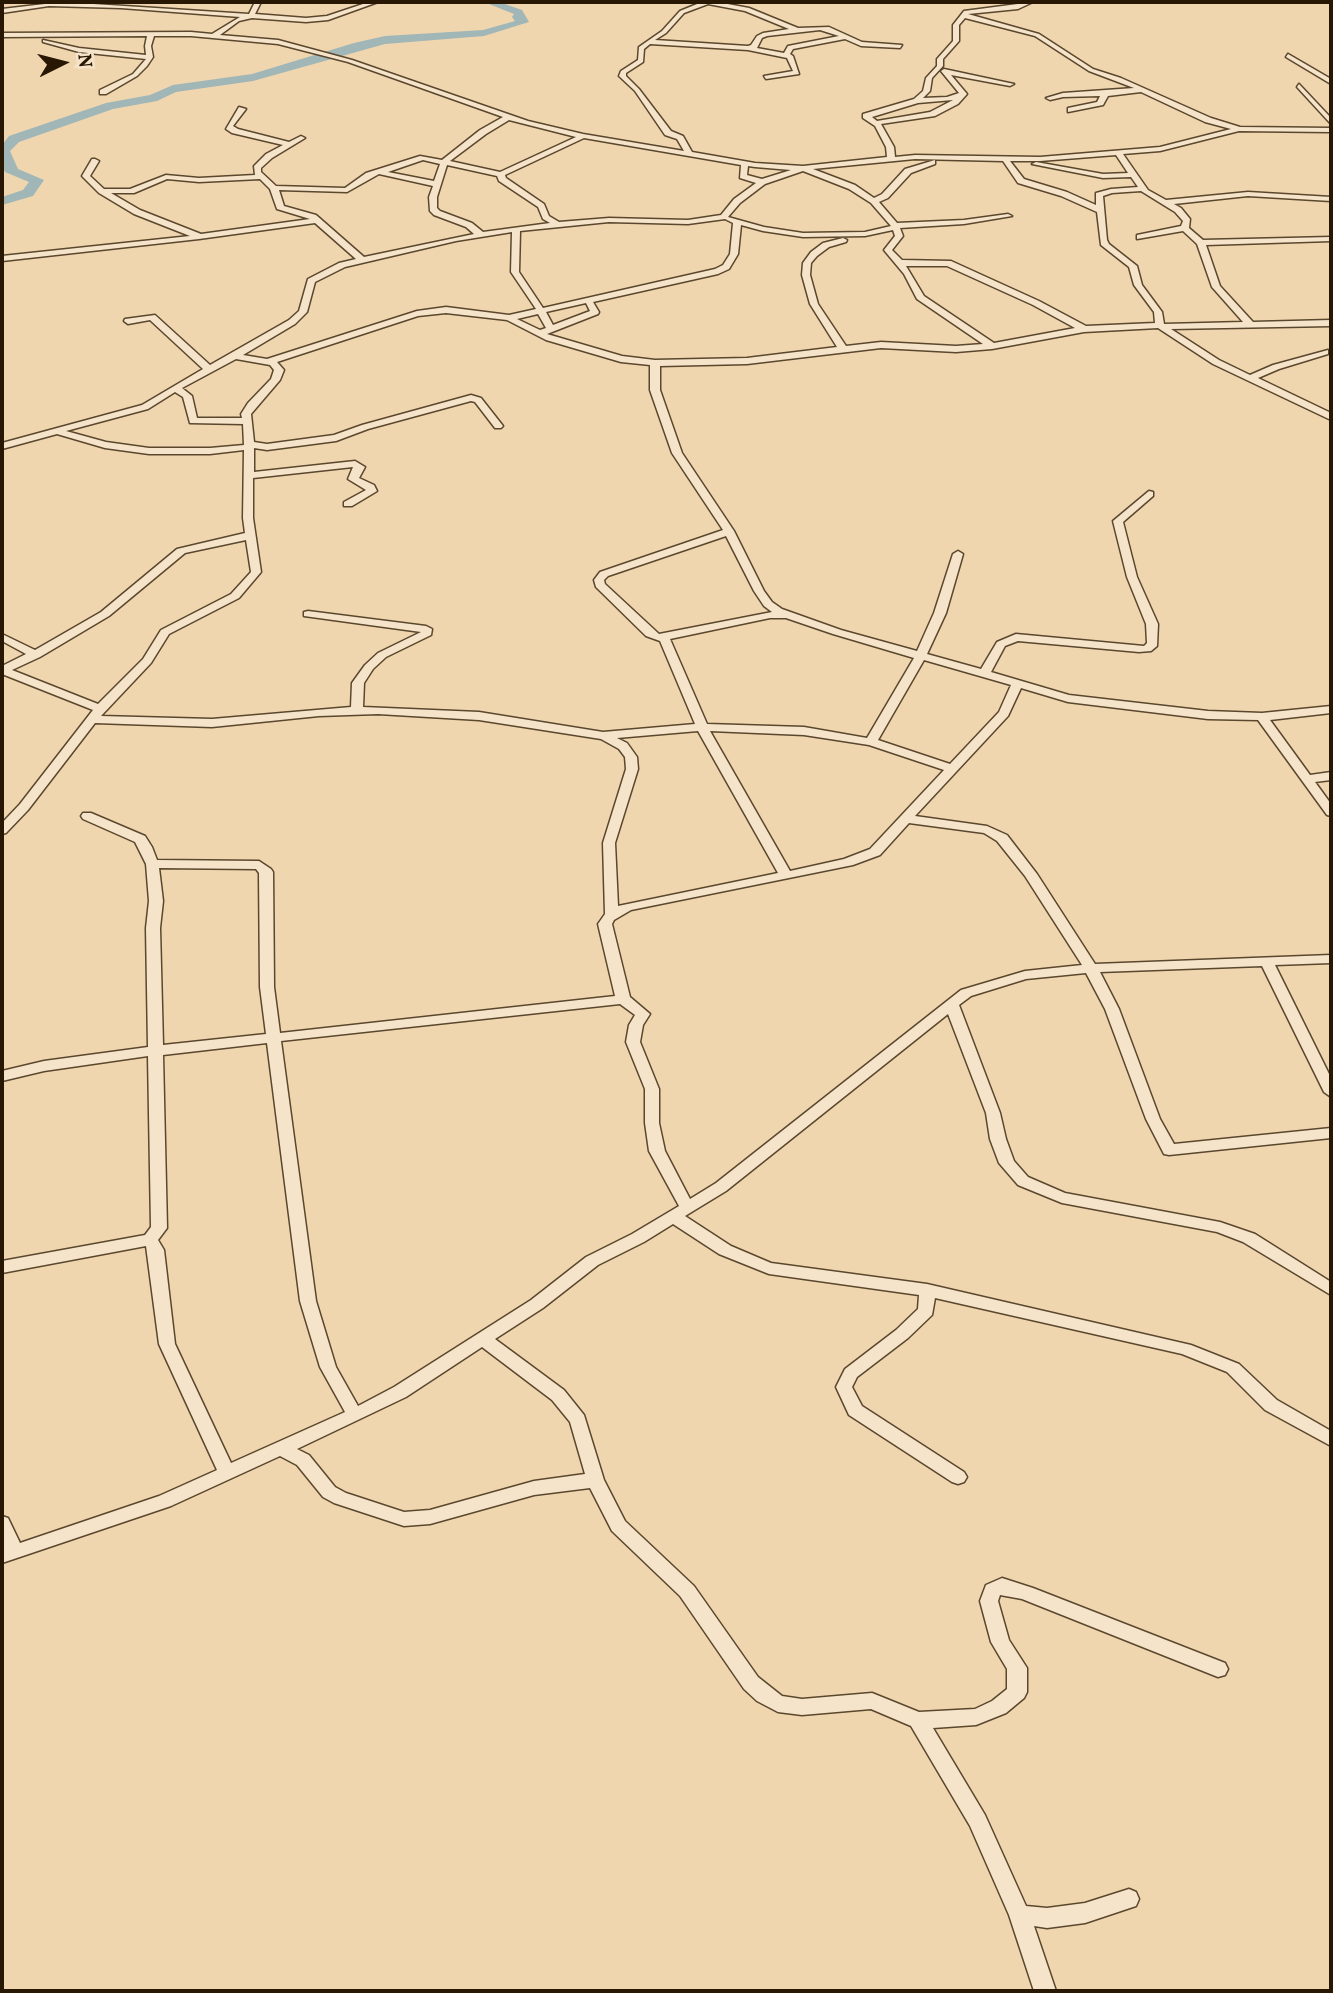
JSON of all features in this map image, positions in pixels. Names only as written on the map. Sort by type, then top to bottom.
[{"type":"street","points":[[2,11],[72,2]]},
{"type":"street","points":[[215,35],[237,20],[251,16],[258,2]]},
{"type":"street","points":[[49,4],[131,6],[321,19],[375,2]]},
{"type":"street","points":[[691,155],[680,138],[668,133],[637,90],[622,76],[623,72],[641,61],[641,48],[664,32],[682,12],[707,2],[747,9],[796,30]]},
{"type":"street","points":[[929,2],[943,2]]},
{"type":"street","points":[[917,102],[926,91],[929,78],[940,66],[940,59],[956,41],[956,25],[963,15],[971,11],[1018,8],[1030,2]]},
{"type":"street","points":[[963,15],[1037,35],[1091,70],[1114,77],[1208,120],[1239,129]]},
{"type":"street","points":[[748,48],[754,47],[762,35],[825,28],[861,44],[900,46]]},
{"type":"street","points":[[103,92],[135,75],[150,57],[151,34]]},
{"type":"street","points":[[2,35],[151,34],[263,39],[351,61],[507,118],[583,136],[691,155],[803,168],[891,158],[1025,160],[1171,147],[1239,129],[1331,130]]},
{"type":"street","points":[[766,77],[797,73],[787,54],[788,47],[847,36]]},
{"type":"street","points":[[41,40],[79,50],[150,57]]},
{"type":"street","points":[[648,42],[748,48],[787,54]]},
{"type":"street","points":[[1288,56],[1331,82]]},
{"type":"street","points":[[936,71],[1010,84]]},
{"type":"street","points":[[945,72],[963,94]]},
{"type":"street","points":[[1299,86],[1331,122]]},
{"type":"street","points":[[1049,98],[1063,94],[1105,94],[1140,89]]},
{"type":"street","points":[[891,158],[890,147],[875,123],[866,116],[917,102],[948,99],[963,94]]},
{"type":"street","points":[[875,123],[932,114],[961,98],[963,94]]},
{"type":"street","points":[[1071,110],[1100,103],[1105,94]]},
{"type":"street","points":[[242,109],[229,127],[235,131],[289,144]]},
{"type":"street","points":[[481,234],[433,209],[438,184],[445,161],[483,132],[507,118]]},
{"type":"street","points":[[274,188],[348,190],[377,172],[418,159],[445,161],[501,174],[583,136]]},
{"type":"street","points":[[300,138],[269,156],[257,168],[261,177],[274,188],[280,207],[316,220],[362,260]]},
{"type":"street","points":[[1118,152],[1143,189],[1178,210],[1186,218],[1185,228]]},
{"type":"street","points":[[874,201],[885,196],[914,167],[952,158]]},
{"type":"street","points":[[1006,160],[1021,181],[1065,194],[1100,210]]},
{"type":"street","points":[[1025,160],[1043,166],[1103,176],[1134,176]]},
{"type":"street","points":[[95,162],[86,176],[102,191],[137,212],[199,237]]},
{"type":"street","points":[[745,163],[743,176],[762,182]]},
{"type":"street","points":[[724,217],[737,201],[762,182],[803,168],[852,187],[874,201],[895,226],[899,236],[888,250],[900,263],[920,296],[992,346]]},
{"type":"street","points":[[377,172],[438,184]]},
{"type":"street","points":[[501,174],[502,179],[541,206],[546,217],[558,225]]},
{"type":"street","points":[[1103,176],[1122,190]]},
{"type":"street","points":[[102,191],[131,191],[166,177],[199,180],[261,177]]},
{"type":"street","points":[[1143,189],[1100,193],[1104,243],[1133,266],[1138,285],[1158,312],[1162,326],[1216,362],[1329,414]]},
{"type":"street","points":[[1164,203],[1263,193],[1331,199]]},
{"type":"street","points":[[843,349],[814,304],[806,275],[807,263],[827,245],[895,226],[1008,216]]},
{"type":"street","points":[[2,446],[136,411],[300,316],[314,278],[362,260],[481,234],[609,220],[696,221],[724,217],[784,233],[865,234]]},
{"type":"street","points":[[2,258],[199,237],[316,220]]},
{"type":"street","points":[[509,318],[718,271],[726,267],[734,254],[737,221]]},
{"type":"street","points":[[1140,237],[1185,228]]},
{"type":"street","points":[[1185,228],[1201,243],[1216,287],[1251,325]]},
{"type":"street","points":[[516,229],[515,272],[551,329]]},
{"type":"street","points":[[1201,243],[1331,239]]},
{"type":"street","points":[[900,263],[948,263],[1015,293],[1084,329]]},
{"type":"street","points":[[538,333],[595,312],[588,300]]},
{"type":"street","points":[[268,362],[432,311],[470,311],[509,318],[538,333],[621,359],[655,363],[747,361],[881,345],[956,349],[992,346],[1084,329],[1331,323]]},
{"type":"street","points":[[128,321],[152,317],[209,369]]},
{"type":"street","points":[[1251,379],[1276,366],[1325,352]]},
{"type":"street","points":[[2,830],[123,681],[147,661],[164,632],[235,596],[252,579],[256,564],[248,518],[249,445],[246,411],[279,373],[276,365],[235,356]]},
{"type":"street","points":[[655,363],[655,390],[677,453],[729,531],[768,604],[789,615],[1068,698],[1137,708],[1262,717],[1331,709]]},
{"type":"street","points":[[176,388],[187,396],[192,421],[246,421]]},
{"type":"street","points":[[57,431],[105,445],[149,451],[210,451],[249,445],[267,447],[336,438],[471,398],[478,400],[498,426]]},
{"type":"street","points":[[248,476],[355,464],[360,467],[353,479],[370,487],[372,491],[348,504]]},
{"type":"street","points":[[984,674],[1001,644],[1016,637],[1139,649],[1147,649],[1153,644],[1152,624],[1132,577],[1118,521],[1149,494]]},
{"type":"street","points":[[729,531],[604,574],[598,580],[650,635],[664,638],[770,615],[789,615]]},
{"type":"street","points":[[3,670],[36,654],[115,607],[181,551],[252,535]]},
{"type":"street","points":[[871,742],[921,656],[940,613],[958,554]]},
{"type":"street","points":[[308,614],[426,629],[427,633],[382,655],[369,667],[358,683],[357,710]]},
{"type":"street","points":[[2,637],[36,654]]},
{"type":"street","points":[[664,638],[702,727],[786,875]]},
{"type":"street","points":[[3,670],[97,714],[212,723],[357,710],[479,716],[603,736],[702,727],[804,731],[871,742],[952,769]]},
{"type":"street","points":[[1017,684],[1004,713],[875,852],[848,862],[627,907],[612,914],[605,924],[624,999],[643,1014],[636,1025],[633,1042],[652,1089],[652,1124],[657,1151],[680,1211],[725,1250],[769,1268],[927,1290],[1185,1349],[1233,1368],[1271,1405],[1331,1439]]},
{"type":"street","points":[[1262,717],[1331,812]]},
{"type":"street","points":[[603,736],[623,746],[631,757],[632,769],[609,843],[612,914]]},
{"type":"street","points":[[1307,779],[1331,776]]},
{"type":"street","points":[[2,1267],[150,1240],[159,1228],[153,928],[156,901],[152,864],[140,839],[87,816]]},
{"type":"street","points":[[908,819],[987,830],[1002,838],[1030,874],[1091,968],[1112,1009],[1153,1119],[1170,1150],[1331,1133]]},
{"type":"street","points":[[152,864],[259,865],[264,868],[267,987],[272,1038],[308,1301],[328,1367],[355,1415]]},
{"type":"street","points":[[2,1523],[8,1553],[153,1505],[227,1474],[400,1392],[537,1304],[592,1261],[638,1238],[747,1168],[966,993],[1003,980],[1091,968],[1331,959]]},
{"type":"street","points":[[1268,962],[1331,1092]]},
{"type":"street","points":[[2,1076],[44,1066],[155,1051],[624,999]]},
{"type":"street","points":[[952,1005],[993,1113],[998,1139],[1007,1163],[1023,1181],[1062,1198],[1220,1227],[1249,1238],[1331,1289]]},
{"type":"street","points":[[150,1240],[156,1250],[167,1344],[227,1474]]},
{"type":"street","points":[[927,1290],[926,1311],[902,1334],[851,1373],[844,1387],[855,1410],[958,1478]]},
{"type":"street","points":[[484,1339],[558,1395],[578,1420],[595,1480],[618,1526],[687,1591],[751,1683],[778,1704],[802,1707],[872,1702],[918,1720],[976,1717],[999,1707],[1017,1692],[1017,1668],[1000,1642],[989,1601],[993,1590],[1002,1586],[1026,1593],[1218,1670]]},
{"type":"street","points":[[281,1449],[303,1460],[329,1492],[340,1499],[404,1519],[430,1517],[534,1488],[595,1480]]},
{"type":"street","points":[[918,1720],[978,1821],[1020,1915],[1045,1991]]},
{"type":"street","points":[[1020,1915],[1047,1918],[1085,1913],[1129,1899]]},
{"type":"waterway","points":[[2,201],[28,193],[37,180],[12,172],[3,151],[14,139],[110,106],[153,98],[173,89],[253,77],[354,47],[385,40],[484,33],[523,22],[518,17],[518,12],[489,2]]}]
